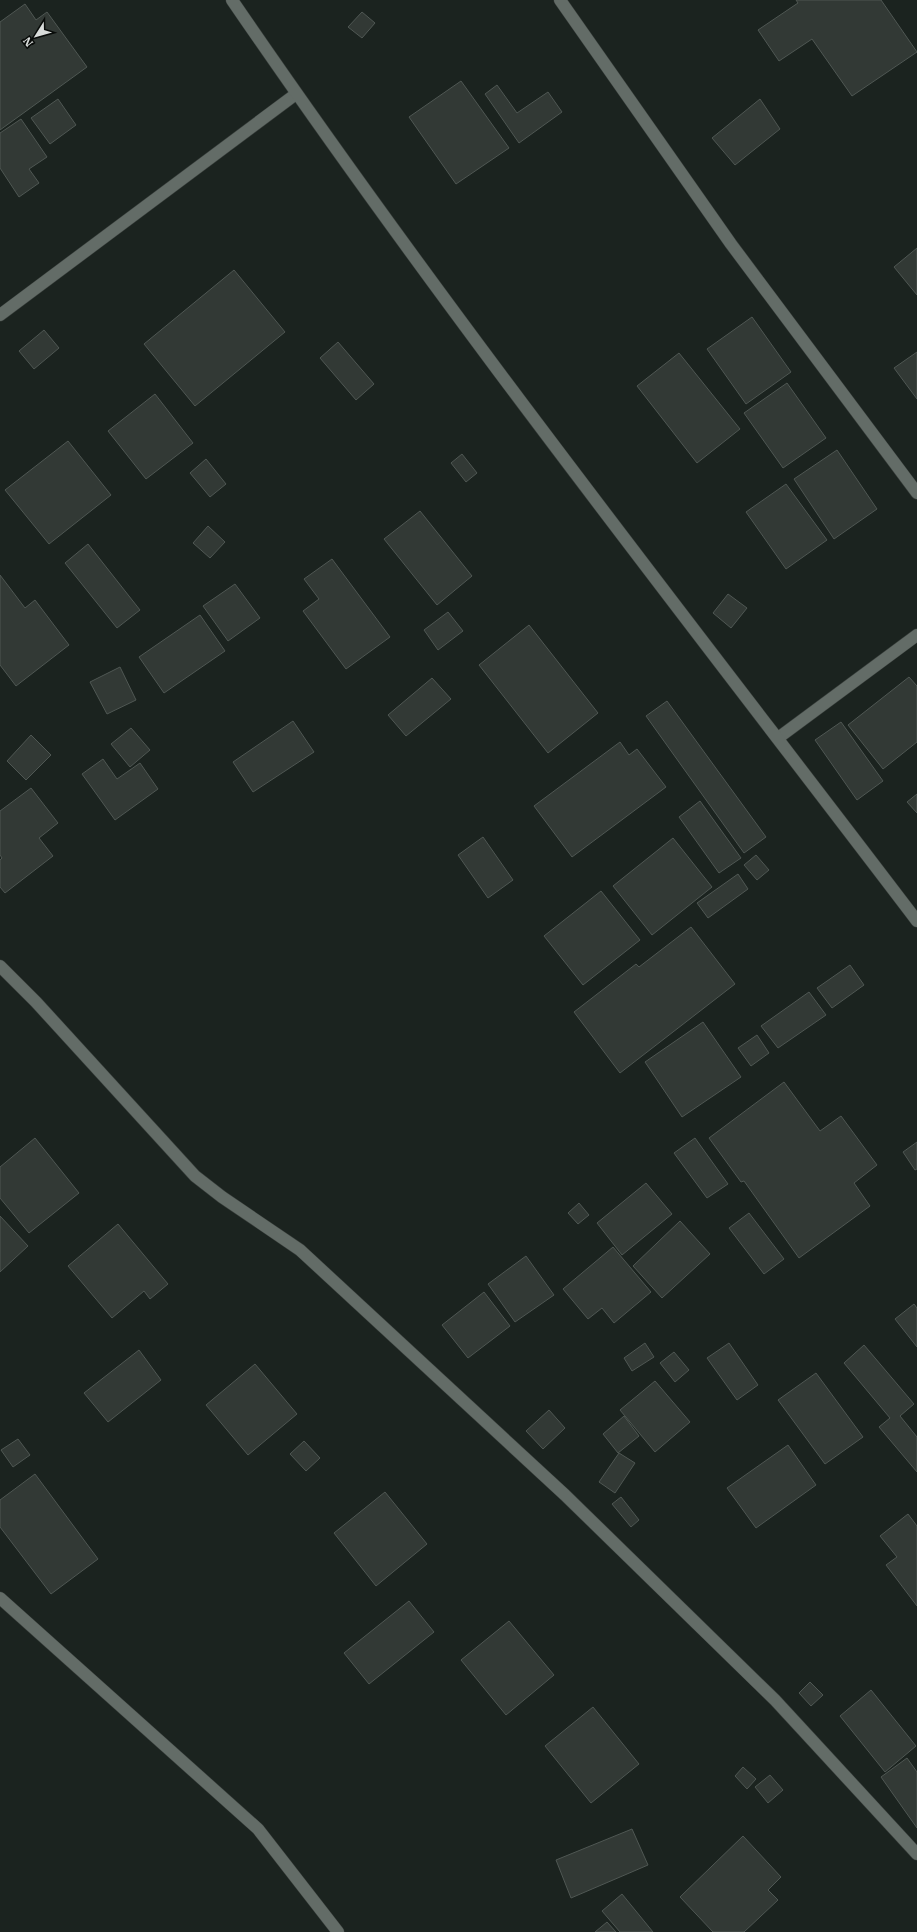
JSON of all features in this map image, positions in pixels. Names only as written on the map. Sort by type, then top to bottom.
[{"type":"street","points":[[232,0],[296,94],[475,342],[917,921]]},
{"type":"street","points":[[560,0],[731,244],[917,493]]},
{"type":"street","points":[[0,315],[296,94]]},
{"type":"street","points":[[778,738],[917,635]]},
{"type":"street","points":[[0,966],[47,1013],[195,1176],[222,1198],[300,1250],[564,1494],[775,1700],[917,1854]]},
{"type":"street","points":[[0,1598],[258,1829],[338,1932]]},
{"type":"building","points":[[796,0],[881,0],[917,52],[852,96],[812,39],[779,61],[758,30],[798,3]]},
{"type":"building","points":[[25,4],[36,20],[47,12],[87,67],[0,130],[0,22]]},
{"type":"building","points":[[362,12],[375,23],[362,38],[348,27]]},
{"type":"building","points":[[461,81],[509,148],[456,184],[409,117]]},
{"type":"building","points":[[497,85],[517,113],[548,92],[562,112],[519,143],[485,94]]},
{"type":"building","points":[[58,99],[76,125],[50,144],[31,118]]},
{"type":"building","points":[[760,99],[780,129],[735,165],[712,138]]},
{"type":"building","points":[[21,119],[47,157],[29,169],[39,183],[19,197],[0,168],[0,133]]},
{"type":"building","points":[[917,248],[917,295],[894,267]]},
{"type":"building","points":[[234,270],[285,332],[195,406],[144,344]]},
{"type":"building","points":[[752,317],[791,372],[746,404],[707,349]]},
{"type":"building","points":[[44,330],[59,348],[34,369],[19,351]]},
{"type":"building","points":[[338,342],[374,384],[356,400],[320,358]]},
{"type":"building","points":[[917,352],[917,399],[894,368]]},
{"type":"building","points":[[679,353],[740,429],[697,463],[637,386]]},
{"type":"building","points":[[787,383],[826,438],[783,468],[744,413]]},
{"type":"building","points":[[155,394],[193,443],[146,479],[108,431]]},
{"type":"building","points":[[68,441],[111,495],[49,544],[5,490]]},
{"type":"building","points":[[837,450],[877,509],[834,539],[794,479]]},
{"type":"building","points":[[462,454],[477,473],[466,482],[451,463]]},
{"type":"building","points":[[206,459],[226,484],[210,497],[190,473]]},
{"type":"building","points":[[786,484],[827,540],[786,569],[746,512]]},
{"type":"building","points":[[420,511],[472,576],[437,605],[384,539]]},
{"type":"building","points":[[208,526],[225,542],[210,558],[193,543]]},
{"type":"building","points":[[88,544],[140,610],[117,628],[65,563]]},
{"type":"building","points":[[332,559],[390,637],[346,669],[303,611],[319,599],[304,579]]},
{"type":"building","points":[[0,575],[25,608],[35,600],[69,645],[16,686],[0,665]]},
{"type":"building","points":[[235,584],[260,618],[228,641],[203,606]]},
{"type":"building","points":[[728,594],[747,608],[731,628],[713,613]]},
{"type":"building","points":[[448,612],[463,631],[438,650],[424,630]]},
{"type":"building","points":[[200,615],[225,651],[164,693],[139,657]]},
{"type":"building","points":[[529,625],[598,713],[548,753],[479,665]]},
{"type":"building","points":[[120,667],[136,700],[107,714],[90,682]]},
{"type":"building","points":[[909,677],[917,686],[917,742],[883,769],[848,725]]},
{"type":"building","points":[[432,678],[451,699],[406,736],[388,715]]},
{"type":"building","points":[[667,701],[766,837],[744,853],[646,716]]},
{"type":"building","points":[[293,721],[314,752],[253,792],[233,762]]},
{"type":"building","points":[[841,722],[883,781],[857,800],[815,740]]},
{"type":"building","points":[[131,728],[150,750],[130,767],[111,744]]},
{"type":"building","points":[[31,735],[51,755],[26,780],[7,761]]},
{"type":"building","points":[[620,742],[629,755],[637,749],[666,787],[572,857],[534,806]]},
{"type":"building","points":[[103,759],[117,779],[140,763],[158,789],[115,820],[82,774]]},
{"type":"building","points":[[31,788],[58,823],[39,838],[53,856],[5,893],[0,887],[0,860],[2,858],[0,855],[0,811]]},
{"type":"building","points":[[917,794],[917,813],[907,802]]},
{"type":"building","points":[[700,801],[741,858],[719,873],[679,817]]},
{"type":"building","points":[[483,837],[513,880],[488,898],[458,855]]},
{"type":"building","points":[[673,838],[712,887],[652,935],[613,886]]},
{"type":"building","points":[[756,855],[769,870],[757,880],[744,865]]},
{"type":"building","points":[[738,874],[748,889],[708,918],[697,903]]},
{"type":"building","points":[[601,891],[640,940],[583,985],[544,936]]},
{"type":"building","points":[[691,927],[735,984],[620,1073],[574,1012],[636,964],[639,967]]},
{"type":"building","points":[[850,965],[864,985],[832,1008],[817,988]]},
{"type":"building","points":[[809,992],[826,1015],[778,1048],[761,1026]]},
{"type":"building","points":[[703,1022],[741,1077],[682,1117],[645,1062]]},
{"type":"building","points":[[757,1035],[769,1053],[751,1066],[738,1048]]},
{"type":"building","points":[[784,1082],[820,1131],[841,1116],[877,1165],[854,1183],[870,1206],[799,1258],[744,1181],[741,1182],[709,1138]]},
{"type":"building","points":[[35,1138],[79,1193],[29,1233],[0,1198],[0,1167]]},
{"type":"building","points":[[695,1138],[728,1184],[707,1198],[674,1153]]},
{"type":"building","points":[[917,1142],[917,1169],[915,1170],[903,1152]]},
{"type":"building","points":[[646,1183],[672,1214],[622,1255],[597,1223]]},
{"type":"building","points":[[579,1203],[589,1215],[578,1224],[568,1213]]},
{"type":"building","points":[[749,1213],[784,1259],[764,1274],[729,1228]]},
{"type":"building","points":[[0,1216],[28,1246],[0,1272]]},
{"type":"building","points":[[680,1221],[710,1254],[662,1298],[633,1266]]},
{"type":"building","points":[[118,1224],[168,1284],[150,1299],[144,1291],[112,1318],[68,1266]]},
{"type":"building","points":[[613,1247],[651,1292],[614,1323],[602,1308],[588,1319],[563,1289]]},
{"type":"building","points":[[526,1256],[554,1295],[515,1322],[488,1284]]},
{"type":"building","points":[[484,1292],[510,1326],[468,1358],[442,1325]]},
{"type":"building","points":[[914,1304],[917,1308],[917,1347],[895,1319]]},
{"type":"building","points":[[645,1343],[654,1357],[632,1371],[624,1358]]},
{"type":"building","points":[[729,1343],[758,1385],[737,1400],[707,1358]]},
{"type":"building","points":[[864,1345],[914,1404],[900,1416],[917,1437],[917,1472],[879,1427],[890,1418],[844,1363]]},
{"type":"building","points":[[139,1350],[161,1380],[108,1422],[84,1393]]},
{"type":"building","points":[[674,1352],[689,1370],[675,1382],[660,1363]]},
{"type":"building","points":[[255,1364],[297,1414],[248,1455],[206,1405]]},
{"type":"building","points":[[816,1373],[863,1437],[825,1464],[778,1400]]},
{"type":"building","points":[[655,1381],[690,1422],[655,1452],[620,1410]]},
{"type":"building","points":[[549,1410],[565,1428],[543,1449],[526,1431]]},
{"type":"building","points":[[624,1416],[639,1436],[618,1453],[603,1434]]},
{"type":"building","points":[[18,1439],[30,1455],[13,1467],[1,1450]]},
{"type":"building","points":[[304,1441],[320,1458],[306,1471],[290,1454]]},
{"type":"building","points":[[788,1445],[816,1485],[756,1528],[727,1488]]},
{"type":"building","points":[[619,1453],[635,1463],[615,1493],[599,1482]]},
{"type":"building","points":[[35,1474],[98,1559],[51,1594],[0,1527],[0,1500]]},
{"type":"building","points":[[385,1492],[427,1544],[376,1586],[334,1533]]},
{"type":"building","points":[[621,1497],[639,1520],[631,1527],[612,1504]]},
{"type":"building","points":[[908,1514],[917,1526],[917,1606],[886,1565],[897,1557],[880,1536]]},
{"type":"building","points":[[409,1601],[434,1632],[369,1684],[344,1653]]},
{"type":"building","points":[[509,1621],[554,1675],[506,1715],[461,1660]]},
{"type":"building","points":[[810,1682],[823,1695],[811,1706],[799,1693]]},
{"type":"building","points":[[871,1690],[916,1746],[885,1772],[840,1716]]},
{"type":"building","points":[[593,1707],[639,1764],[591,1803],[545,1746]]},
{"type":"building","points":[[907,1758],[917,1772],[917,1828],[881,1777]]},
{"type":"building","points":[[743,1767],[756,1779],[747,1789],[735,1776]]},
{"type":"building","points":[[770,1775],[783,1790],[768,1803],[755,1787]]},
{"type":"building","points":[[632,1829],[648,1865],[571,1898],[556,1860]]},
{"type":"building","points":[[743,1836],[781,1877],[768,1890],[778,1900],[744,1932],[713,1932],[680,1897]]},
{"type":"building","points":[[622,1894],[653,1932],[620,1932],[602,1911]]},
{"type":"building","points":[[607,1922],[616,1932],[595,1932]]}]
